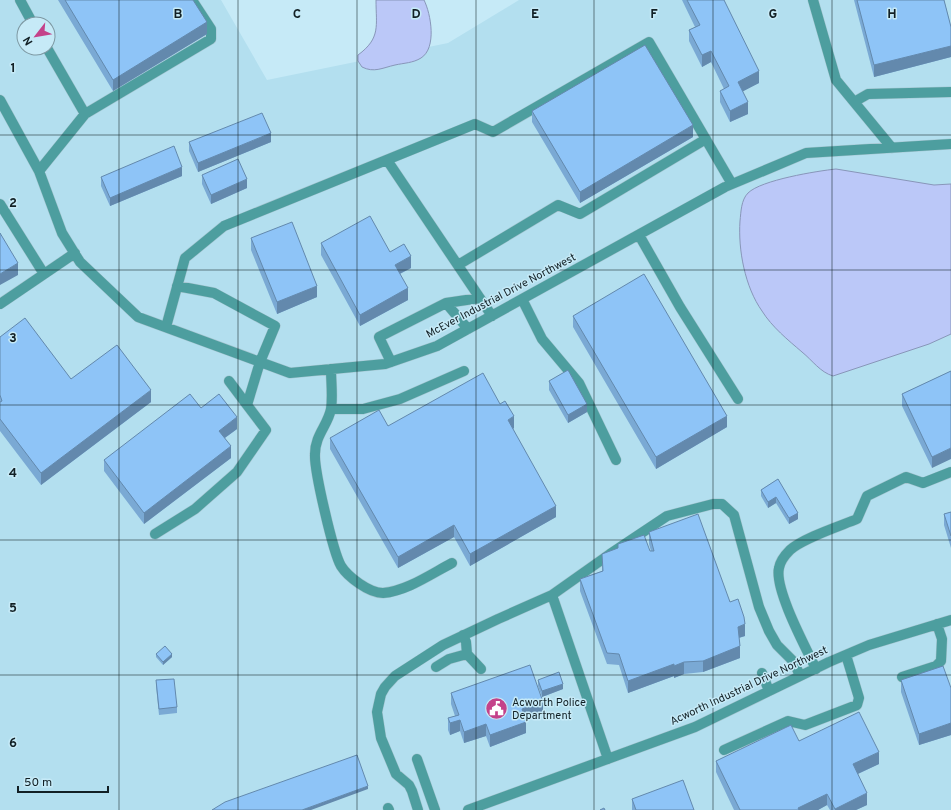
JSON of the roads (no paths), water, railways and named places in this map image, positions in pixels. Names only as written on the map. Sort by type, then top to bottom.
[{"type":"street","points":[[20,0],[29,16]]},
{"type":"street","points":[[39,171],[85,114],[211,39],[211,29],[192,0]]},
{"type":"street","points":[[813,0],[836,80],[892,148]]},
{"type":"street","points":[[166,327],[185,258],[224,226],[475,124],[493,132],[649,42],[732,184]]},
{"type":"street","points":[[52,56],[85,114]]},
{"type":"street","points":[[854,102],[868,94],[951,92]]},
{"type":"street","name":"McEver Industrial Drive Northwest","points":[[0,100],[39,171],[62,233],[80,262],[138,316],[290,373],[391,362],[437,346],[732,184],[806,153],[951,144]]},
{"type":"street","points":[[458,265],[558,205],[580,214],[706,139]]},
{"type":"street","points":[[387,160],[492,316]]},
{"type":"street","points":[[0,204],[44,274]]},
{"type":"street","points":[[639,235],[680,307],[738,399]]},
{"type":"street","points":[[0,304],[75,253]]},
{"type":"street","points":[[177,286],[214,293],[275,326],[260,362],[247,405]]},
{"type":"street","points":[[391,362],[379,337],[446,303],[480,298]]},
{"type":"street","points":[[522,299],[542,339],[579,383],[616,460]]},
{"type":"street","points":[[446,303],[468,329]]},
{"type":"street","points":[[331,369],[331,409],[317,440],[315,454],[317,472],[341,566],[358,584],[381,593],[400,590],[452,563]]},
{"type":"street","points":[[331,409],[364,409],[400,399],[464,371]]},
{"type":"street","points":[[155,534],[195,509],[237,472],[266,430],[229,381]]},
{"type":"street","points":[[816,669],[795,625],[780,584],[779,568],[784,558],[791,549],[801,543],[857,519],[867,496],[906,477],[923,483],[951,472]]},
{"type":"street","points":[[418,810],[412,791],[396,774],[384,748],[377,720],[378,703],[385,687],[395,676],[464,635],[552,595],[667,516],[713,504],[722,504],[734,515],[759,607],[769,631],[778,645],[794,662],[800,676]]},
{"type":"street","points":[[552,595],[608,759]]},
{"type":"street","name":"Acworth Industrial Drive Northwest","points":[[468,810],[695,727],[846,655],[894,637],[951,620]]},
{"type":"street","points":[[902,677],[936,666],[941,661],[942,639],[938,624]]},
{"type":"street","points":[[464,635],[467,654],[481,669]]},
{"type":"street","points":[[436,667],[450,659],[467,654]]},
{"type":"street","points":[[724,750],[788,721],[805,725],[857,705],[859,698],[846,655]]},
{"type":"street","points":[[762,673],[769,691]]},
{"type":"street","points":[[417,759],[435,810]]},
{"type":"place","name":"Acworth Police Department","points":[[497,709]]}]
